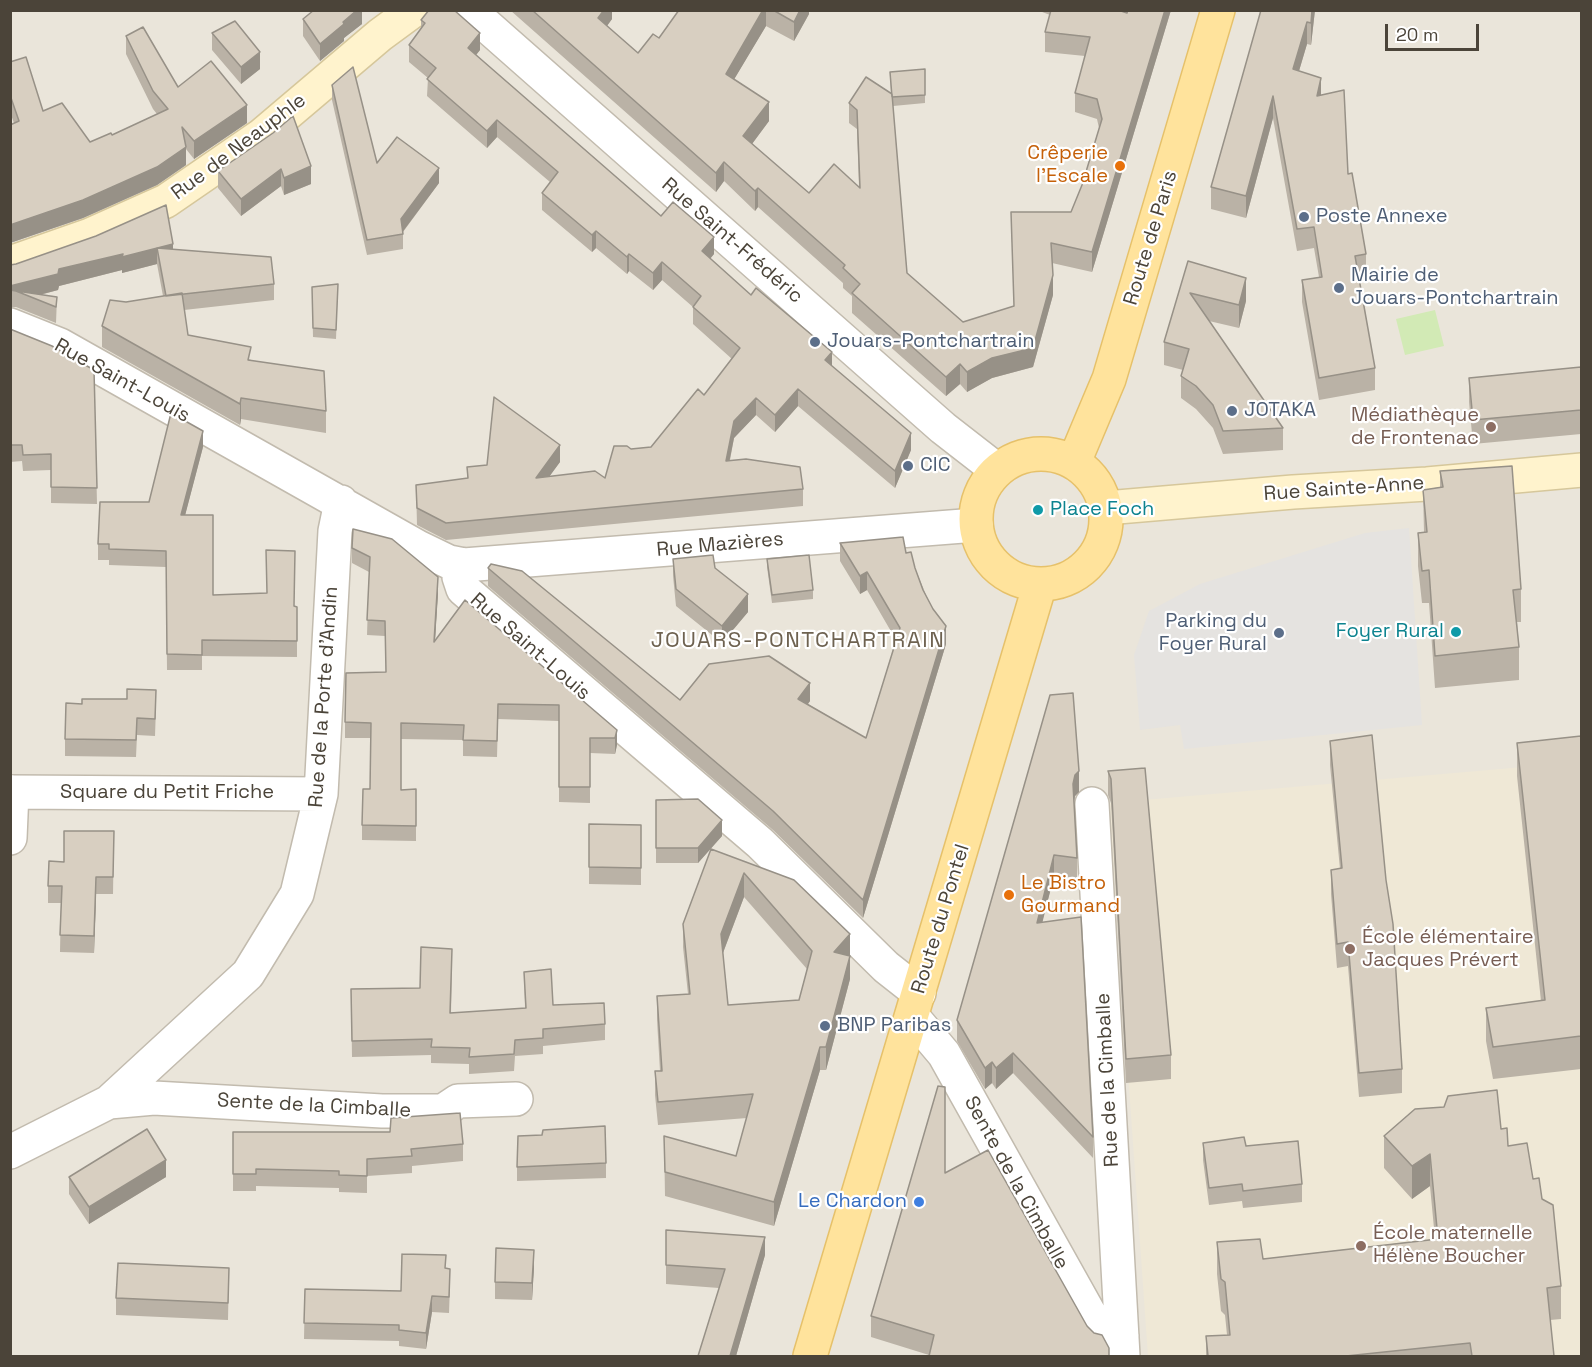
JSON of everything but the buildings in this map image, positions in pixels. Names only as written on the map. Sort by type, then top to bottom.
[{"type":"main road","name":"Route de Paris","points":[[1074,462],[1109,379],[1218,10]]},
{"type":"main road","points":[[1035,454],[1055,455],[1074,462],[1089,474],[1100,490],[1106,508],[1106,527],[1101,545],[1091,561],[1077,574],[1059,582],[1040,584],[1022,581],[1005,573],[991,560],[981,543],[976,525],[977,505],[985,486],[997,470],[1015,459],[1035,454]]},
{"type":"main road","name":"Route du Pontel","points":[[810,1356],[1040,584]]},
{"type":"street","name":"Rue de Neauphle","points":[[10,263],[90,236],[166,201],[262,135],[380,34],[414,10]]},
{"type":"street","name":"Rue Saint-Frédéric","points":[[469,10],[944,428],[997,470]]},
{"type":"street","name":"Rue Saint-Louis","points":[[10,325],[60,345],[418,547],[449,562],[464,565],[459,577],[463,589],[760,843],[886,967],[915,1004]]},
{"type":"street","name":"Rue Sainte-Anne","points":[[1106,508],[1581,470]]},
{"type":"street","name":"Rue de la Porte d'Andin","points":[[10,1152],[109,1102],[248,974],[297,894],[321,794],[335,531],[341,502]]},
{"type":"street","name":"Rue Mazières","points":[[464,565],[976,525]]},
{"type":"street","name":"Square du Petit Friche","points":[[10,838],[11,792],[321,794]]},
{"type":"street","name":"Rue de la Cimballe","points":[[1092,804],[1123,1346]]},
{"type":"street","name":"Sente de la Cimballe","points":[[915,1004],[1103,1338],[1123,1346]]},
{"type":"street","name":"Sente de la Cimballe","points":[[109,1102],[154,1098],[382,1112],[443,1111],[458,1101],[516,1099]]},
{"type":"shaded area","points":[[11,11],[1581,11],[1581,1356],[11,1356]]},
{"type":"shaded area","name":"Parking du Foyer Rural","points":[[1409,528],[1422,725],[1184,749],[1180,725],[1140,730],[1134,655],[1149,611],[1200,584],[1365,533]]},
{"type":"shaded area","points":[[1581,762],[1581,1356],[1148,1356],[1109,803]]},
{"type":"green space","points":[[1435,310],[1444,346],[1405,355],[1396,319]]},
{"type":"place","name":"Crêperie l'Escale","points":[[1120,166]]},
{"type":"place","name":"Poste Annexe","points":[[1304,217]]},
{"type":"place","name":"Mairie de Jouars-Pontchartrain","points":[[1339,288]]},
{"type":"place","name":"Jouars-Pontchartrain","points":[[815,342]]},
{"type":"place","name":"JOTAKA","points":[[1232,411]]},
{"type":"place","name":"Médiathèque de Frontenac","points":[[1491,427]]},
{"type":"place","name":"CIC","points":[[908,466]]},
{"type":"place","name":"Place Foch","points":[[1038,510]]},
{"type":"place","name":"Foyer Rural","points":[[1456,632]]},
{"type":"place","name":"Parking du Foyer Rural","points":[[1279,633]]},
{"type":"place","name":"Le Bistro Gourmand","points":[[1009,895]]},
{"type":"place","name":"École élémentaire Jacques Prévert","points":[[1350,949]]},
{"type":"place","name":"BNP Paribas","points":[[825,1026]]},
{"type":"place","name":"Le Chardon","points":[[919,1202]]},
{"type":"place","name":"École maternelle Hélène Boucher","points":[[1361,1246]]},
{"type":"district","name":"JOUARS-PONTCHARTRAIN","points":[[798,641]]}]
